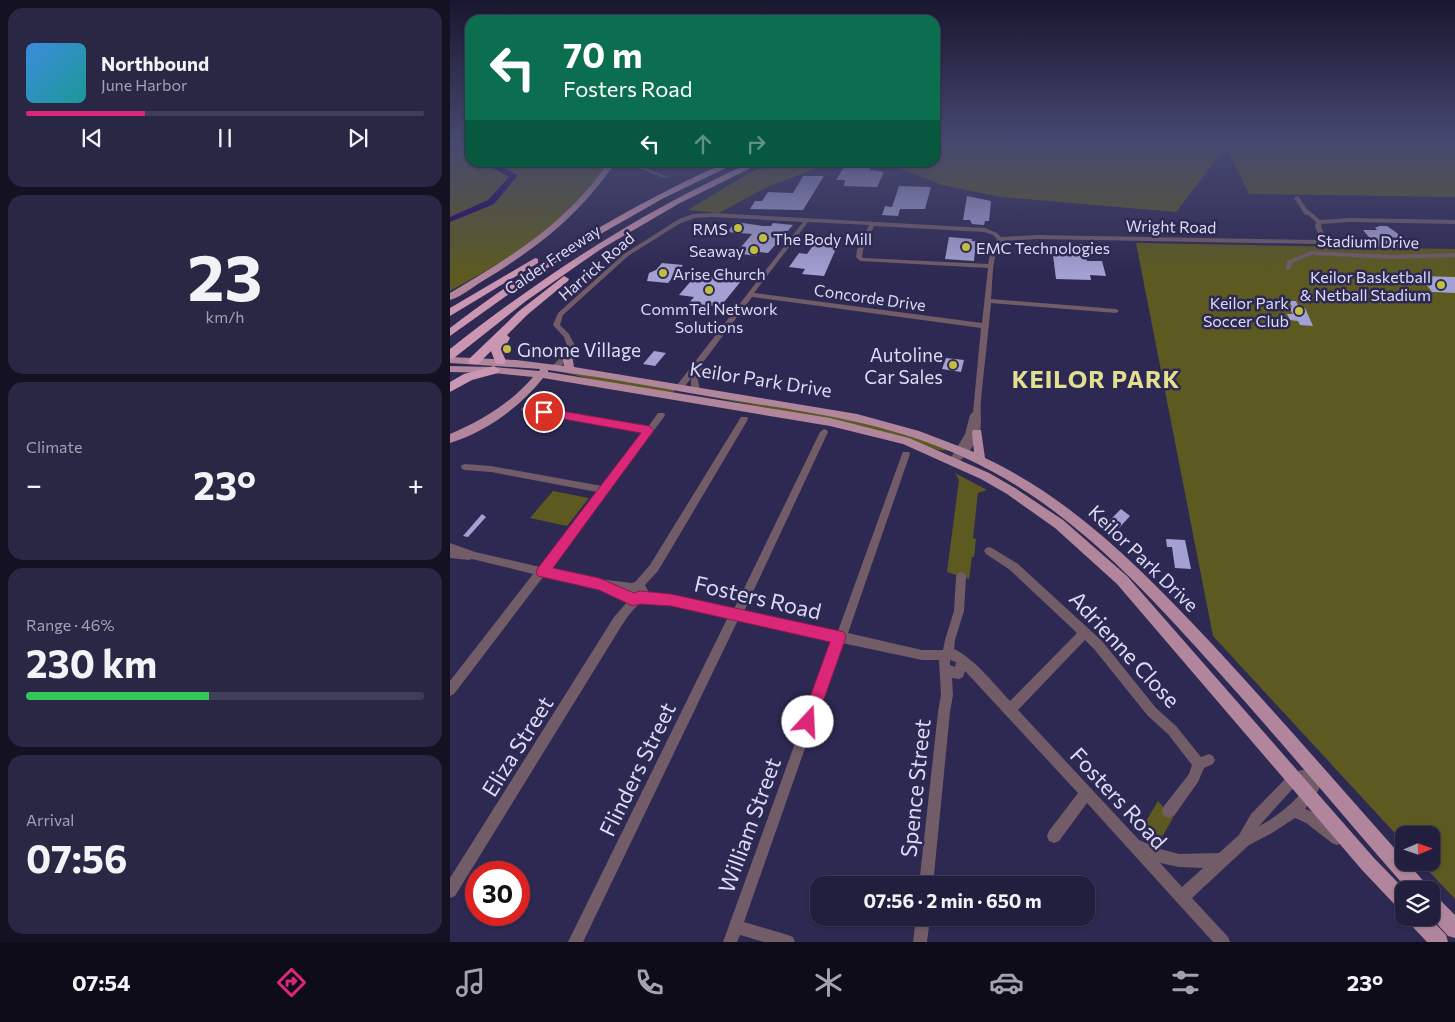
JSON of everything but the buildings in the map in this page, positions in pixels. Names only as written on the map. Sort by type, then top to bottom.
[{"type":"highway","points":[[450,313],[526,266],[590,230],[680,186]]},
{"type":"highway","name":"Calder Freeway","points":[[450,333],[532,273],[585,239],[683,186]]},
{"type":"highway","name":"Calder Freeway","points":[[450,383],[456,361],[521,299],[573,262],[634,225],[682,198],[708,186]]},
{"type":"highway","points":[[474,361],[523,313],[559,283],[612,244],[682,198]]},
{"type":"highway","points":[[450,388],[468,377],[497,366],[497,348],[502,340],[559,283]]},
{"type":"main road","points":[[450,296],[524,251],[560,223],[595,186]]},
{"type":"main road","points":[[568,354],[569,368]]},
{"type":"main road","points":[[456,361],[474,361]]},
{"type":"main road","name":"Keilor Park Drive","points":[[450,369],[456,361],[497,366],[564,379],[676,392],[696,390],[854,417],[903,429],[958,454],[1059,524],[1095,554],[1146,606],[1368,864],[1395,892]]},
{"type":"main road","name":"Keilor Park Drive","points":[[474,361],[529,373],[544,374],[569,368],[676,392],[853,427],[980,461],[1045,499],[1106,545],[1180,620],[1412,881]]},
{"type":"main road","points":[[524,394],[529,373]]},
{"type":"main road","points":[[450,439],[491,419],[508,408],[544,374],[564,379]]},
{"type":"main road","points":[[976,433],[980,461]]},
{"type":"main road","points":[[1095,554],[1106,545]]},
{"type":"main road","points":[[1440,913],[1455,929]]},
{"type":"main road","points":[[1425,926],[1439,942]]},
{"type":"street","points":[[1297,198],[1317,220],[1455,222]]},
{"type":"street","name":"Harrick Road","points":[[568,354],[571,346],[568,339],[556,325],[560,314],[626,255],[676,223],[693,216],[712,215],[958,229],[985,232],[997,238]]},
{"type":"street","name":"Wright Road","points":[[997,238],[1037,237],[1316,243],[1322,241],[1323,235],[1317,220]]},
{"type":"street","points":[[676,392],[806,221]]},
{"type":"street","points":[[872,224],[865,244],[860,250],[860,259],[894,262],[991,264]]},
{"type":"street","points":[[958,454],[970,446],[976,433],[991,264],[997,238]]},
{"type":"street","name":"Stadium Drive","points":[[1288,269],[1289,262],[1311,253],[1391,257],[1455,255]]},
{"type":"street","name":"Concorde Drive","points":[[751,295],[985,326]]},
{"type":"street","points":[[988,303],[1116,311]]},
{"type":"street","points":[[544,374],[563,351],[568,339]]},
{"type":"street","points":[[696,390],[695,376],[708,352]]},
{"type":"street","points":[[544,374],[568,354]]},
{"type":"street","points":[[958,454],[971,429],[977,405]]},
{"type":"street","points":[[525,409],[649,430]]},
{"type":"street","points":[[450,690],[661,415]]},
{"type":"street","name":"Eliza Street","points":[[450,891],[618,621],[654,568],[744,419]]},
{"type":"street","name":"Flinders Street","points":[[575,942],[824,432]]},
{"type":"street","name":"William Street","points":[[730,942],[906,454]]},
{"type":"street","points":[[465,467],[491,469],[604,490]]},
{"type":"street","name":"Fosters Road","points":[[450,547],[474,556],[542,572],[951,660],[984,684],[1223,942]]},
{"type":"street","name":"Adrienne Close","points":[[989,551],[1014,567],[1098,645],[1152,712],[1204,762],[1169,811]]},
{"type":"street","name":"Fosters Road","points":[[450,554],[474,556]]},
{"type":"street","name":"Spence Street","points":[[927,876],[951,660],[952,634],[959,611],[961,577]]},
{"type":"street","points":[[1009,711],[1085,633]]},
{"type":"street","points":[[951,660],[962,664],[959,674]]},
{"type":"street","name":"Fosters Road","points":[[959,674],[971,677],[984,684]]},
{"type":"street","name":"Spence Street","points":[[947,695],[959,674]]},
{"type":"street","points":[[1182,897],[1244,840],[1256,819],[1294,778],[1319,775]]},
{"type":"street","points":[[1244,840],[1271,829],[1294,811],[1310,795],[1319,775]]},
{"type":"street","points":[[1054,836],[1085,794]]},
{"type":"street","points":[[1294,811],[1311,818],[1368,864]]},
{"type":"street","points":[[1132,843],[1151,853],[1172,860],[1192,863],[1222,860]]},
{"type":"street","points":[[736,926],[788,942]]},
{"type":"street","points":[[920,942],[922,926]]},
{"type":"shaded area","points":[[450,186],[590,186],[576,202],[544,232],[489,269],[450,291]]},
{"type":"shaded area","points":[[728,186],[770,186],[719,213],[688,210]]},
{"type":"shaded area","points":[[947,186],[1196,186],[1176,212],[1000,197]]},
{"type":"shaded area","points":[[1245,186],[1455,186],[1455,197],[1249,194]]},
{"type":"shaded area","points":[[1136,243],[1455,249],[1455,899],[1429,871],[1440,871],[1440,826],[1395,826],[1395,833],[1213,636]]},
{"type":"shaded area","points":[[558,371],[674,389],[674,393],[607,383]]},
{"type":"shaded area","points":[[686,392],[822,413],[881,426],[953,451],[938,450],[865,427]]},
{"type":"shaded area","points":[[955,473],[987,490],[978,493],[973,538],[976,539],[969,579],[947,572],[959,480]]},
{"type":"shaded area","points":[[553,491],[589,498],[567,526],[530,518]]},
{"type":"shaded area","points":[[1158,801],[1173,818],[1162,837],[1161,845],[1157,844],[1142,828]]},
{"type":"waterway","points":[[450,220],[491,202],[505,186]]},
{"type":"place","name":"RMS","points":[[738,228]]},
{"type":"place","name":"The Body Mill","points":[[763,238]]},
{"type":"place","name":"EMC Technologies","points":[[966,247]]},
{"type":"place","name":"Seaway","points":[[754,250]]},
{"type":"place","name":"Arise Church","points":[[663,273]]},
{"type":"place","name":"Keilor Basketball & Netball Stadium","points":[[1441,285]]},
{"type":"place","name":"CommTel Network Solutions","points":[[709,290]]},
{"type":"place","name":"Keilor Park Soccer Club","points":[[1299,311]]},
{"type":"place","name":"Gnome Village","points":[[507,349]]},
{"type":"place","name":"Autoline Car Sales","points":[[953,365]]},
{"type":"district","name":"KEILOR PARK","points":[[1096,378]]},
{"type":"route","points":[[544,412],[649,430],[542,572],[599,584],[633,599],[640,597],[671,600],[839,637],[808,722]]}]
